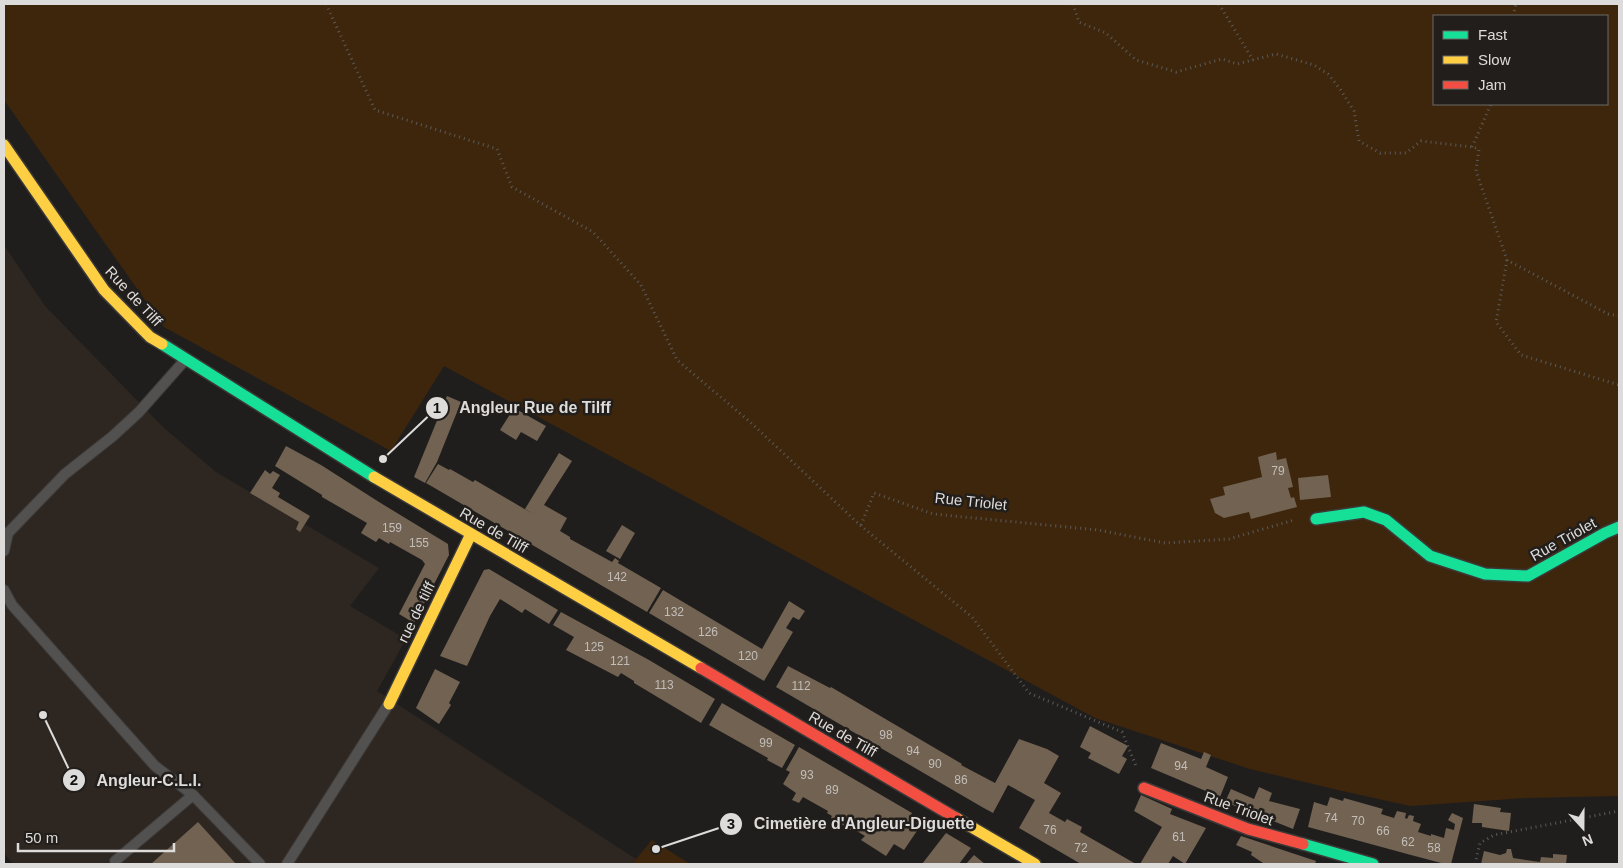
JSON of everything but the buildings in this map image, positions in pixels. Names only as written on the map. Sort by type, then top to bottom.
[{"type":"main road","name":"Rue de Tilff","points":[[4,145],[104,290],[150,337],[368,473],[1035,864]]},
{"type":"main road","name":"Rue Triolet","points":[[1316,519],[1364,512],[1386,520],[1430,556],[1485,574],[1528,576],[1619,527]]},
{"type":"main road","name":"rue de tilff","points":[[389,704],[471,534]]},
{"type":"main road","name":"Rue Triolet","points":[[1144,788],[1248,829],[1373,864]]},
{"type":"lane","points":[[4,550],[8,532],[65,474],[113,436],[139,412],[185,359]]},
{"type":"lane","points":[[4,590],[12,605],[156,766],[193,795],[260,864]]},
{"type":"lane","points":[[287,864],[389,704]]},
{"type":"lane","points":[[115,861],[193,795]]},
{"type":"path","points":[[326,4],[375,110],[497,149],[512,187],[593,232],[641,285],[677,360],[749,421],[861,526],[972,617],[1029,692],[1122,732],[1144,788]]},
{"type":"path","points":[[1073,4],[1079,22],[1106,33],[1136,60],[1176,72],[1222,60],[1237,64],[1276,54],[1314,65],[1328,74],[1354,112],[1360,141],[1380,153],[1406,153],[1421,141],[1479,149],[1476,171],[1507,260],[1496,322],[1521,355],[1619,385]]},
{"type":"path","points":[[1219,4],[1253,60]]},
{"type":"path","points":[[1472,147],[1491,105]]},
{"type":"path","points":[[1507,260],[1608,314],[1619,316]]},
{"type":"path","name":"Rue Triolet","points":[[861,526],[874,493],[933,514],[1098,530],[1165,544],[1229,539],[1298,519],[1316,519]]},
{"type":"path","points":[[1475,864],[1480,843],[1494,835],[1619,811]]},
{"type":"shaded area","points":[[4,4],[1619,4],[1619,796],[1525,798],[1410,806],[1250,769],[1095,718],[444,366],[391,451],[164,327],[4,100]]},
{"type":"shaded area","points":[[4,245],[45,306],[164,428],[216,472],[379,568],[350,606],[406,639],[377,691],[636,859],[632,864],[13,864],[4,853]]},
{"type":"shaded area","points":[[652,840],[690,864],[632,864]]},
{"type":"traffic: fast","points":[[162,344],[374,477]]},
{"type":"traffic: fast","points":[[1316,519],[1364,512],[1386,520],[1430,556],[1485,574],[1528,576],[1619,527]]},
{"type":"traffic: fast","points":[[1303,844],[1373,864]]},
{"type":"traffic: slow","points":[[4,145],[104,290],[150,337],[162,344]]},
{"type":"traffic: slow","points":[[374,477],[701,668]]},
{"type":"traffic: slow","points":[[389,704],[471,534]]},
{"type":"traffic: slow","points":[[956,818],[1035,864]]},
{"type":"traffic: jam","points":[[701,668],[956,818]]},
{"type":"traffic: jam","points":[[1144,788],[1248,829],[1303,844]]},
{"type":"place","name":"Angleur Rue de Tilff","points":[[383,459]]},
{"type":"place","name":"Angleur-C.L.I.","points":[[43,715]]},
{"type":"place","name":"Cimetière d'Angleur-Diguette","points":[[656,849]]}]
